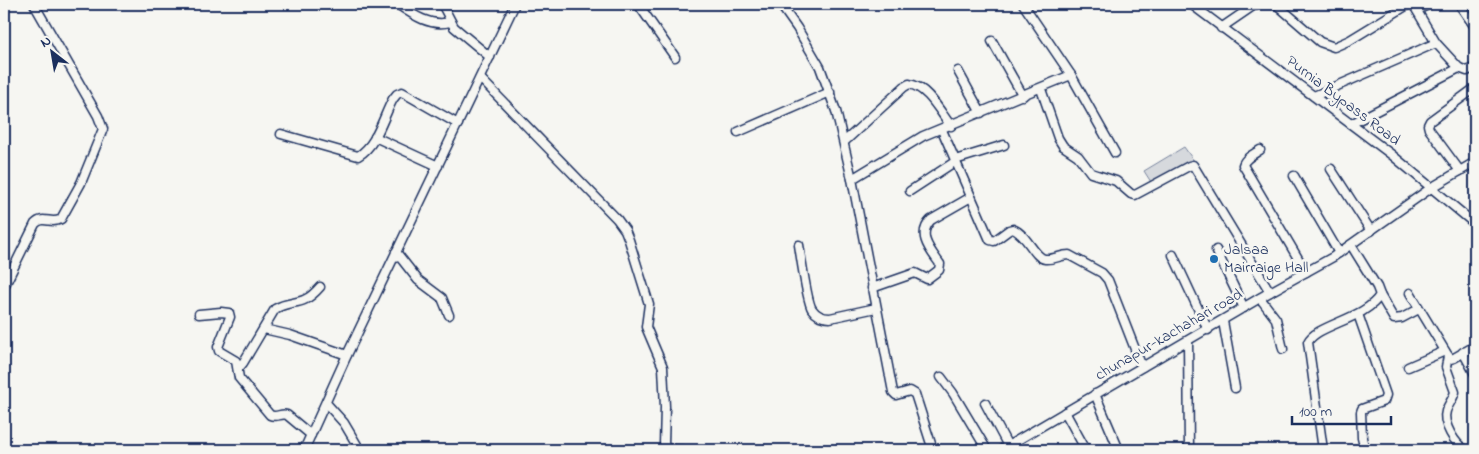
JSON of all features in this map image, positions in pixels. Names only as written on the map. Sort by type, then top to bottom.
[{"type":"street","points":[[4,286],[38,220],[43,219],[53,222],[61,219],[81,183],[103,129],[94,108],[34,4]]},
{"type":"street","points":[[397,4],[428,22],[436,24],[450,22]]},
{"type":"street","points":[[442,4],[454,27],[490,57]]},
{"type":"street","points":[[304,450],[347,355],[515,4]]},
{"type":"street","points":[[638,4],[675,57]]},
{"type":"street","points":[[780,4],[812,53],[830,92],[852,179],[893,392],[896,395],[910,391],[915,394],[933,450]]},
{"type":"street","points":[[1023,4],[1071,76],[1115,153]]},
{"type":"street","name":"Purnia Bypass Road","points":[[1191,4],[1392,155],[1475,224]]},
{"type":"street","points":[[1221,28],[1256,4]]},
{"type":"street","points":[[1276,4],[1320,42],[1334,47],[1413,6],[1430,4]]},
{"type":"street","points":[[1459,4],[1475,27]]},
{"type":"street","points":[[1413,6],[1436,43],[1459,68],[1467,71],[1475,70]]},
{"type":"street","points":[[992,41],[1023,96]]},
{"type":"street","points":[[1314,96],[1436,43]]},
{"type":"street","points":[[1351,124],[1459,68]]},
{"type":"street","points":[[958,71],[981,113]]},
{"type":"street","points":[[852,179],[918,139],[1071,76]]},
{"type":"street","points":[[480,78],[617,219],[625,230],[649,304],[646,329],[663,367],[664,445],[668,449],[682,450]]},
{"type":"street","points":[[844,142],[904,87],[910,84],[924,91],[951,126]]},
{"type":"street","points":[[1460,171],[1429,130],[1428,125],[1430,121],[1475,88]]},
{"type":"street","points":[[1041,89],[1058,138],[1063,146],[1078,156],[1091,173],[1116,181],[1130,194],[1135,195],[1193,165],[1270,292]]},
{"type":"street","points":[[738,132],[830,92]]},
{"type":"street","points":[[281,134],[358,156],[375,138],[388,109],[395,97],[400,93],[404,93],[458,124]]},
{"type":"street","points":[[942,130],[989,238],[994,241],[1013,229],[1025,237],[1041,258],[1070,255],[1105,276],[1119,306],[1142,367]]},
{"type":"street","points":[[375,138],[438,166]]},
{"type":"street","points":[[910,191],[955,161],[1004,145]]},
{"type":"street","points":[[1260,150],[1249,157],[1243,165],[1306,272]]},
{"type":"street","name":"chunapur-kachahari road","points":[[1005,448],[1339,253],[1431,188],[1475,162]]},
{"type":"street","points":[[1331,169],[1371,231]]},
{"type":"street","points":[[1294,176],[1339,253]]},
{"type":"street","points":[[872,288],[915,273],[926,279],[939,270],[940,264],[925,242],[928,223],[971,197]]},
{"type":"street","points":[[1351,245],[1394,319],[1402,318],[1419,308]]},
{"type":"street","points":[[799,246],[810,304],[816,313],[830,318],[876,308]]},
{"type":"street","points":[[1216,250],[1244,308]]},
{"type":"street","points":[[396,252],[418,280],[442,298],[449,315]]},
{"type":"street","points":[[1173,255],[1208,330]]},
{"type":"street","points":[[238,369],[276,308],[304,302],[320,288]]},
{"type":"street","points":[[1410,293],[1450,359],[1475,346]]},
{"type":"street","points":[[1323,450],[1308,342],[1314,335],[1358,314],[1376,301],[1380,295]]},
{"type":"street","points":[[1260,298],[1276,319],[1283,349]]},
{"type":"street","points":[[200,314],[227,312],[230,315],[218,349],[221,353],[234,358],[237,363],[239,378],[270,415],[287,415],[311,435]]},
{"type":"street","points":[[1358,314],[1386,395],[1384,401],[1362,409],[1360,412],[1365,450]]},
{"type":"street","points":[[1223,321],[1235,388]]},
{"type":"street","points":[[264,329],[290,335],[347,355]]},
{"type":"street","points":[[1188,341],[1189,450]]},
{"type":"street","points":[[1463,352],[1475,374]]},
{"type":"street","points":[[1408,367],[1446,354]]},
{"type":"street","points":[[1446,354],[1446,367],[1455,392],[1445,414],[1446,420],[1456,444],[1466,450]]},
{"type":"street","points":[[941,377],[953,393],[986,450]]},
{"type":"street","points":[[1096,394],[1119,450]]},
{"type":"street","points":[[326,403],[338,415],[360,450]]},
{"type":"street","points":[[985,403],[1005,448]]},
{"type":"street","points":[[1065,412],[1086,450]]},
{"type":"shaded area","points":[[1184,147],[1194,161],[1151,182],[1144,171]]},
{"type":"place","name":"Jalsaa Mairraige Hall","points":[[1214,259]]}]
